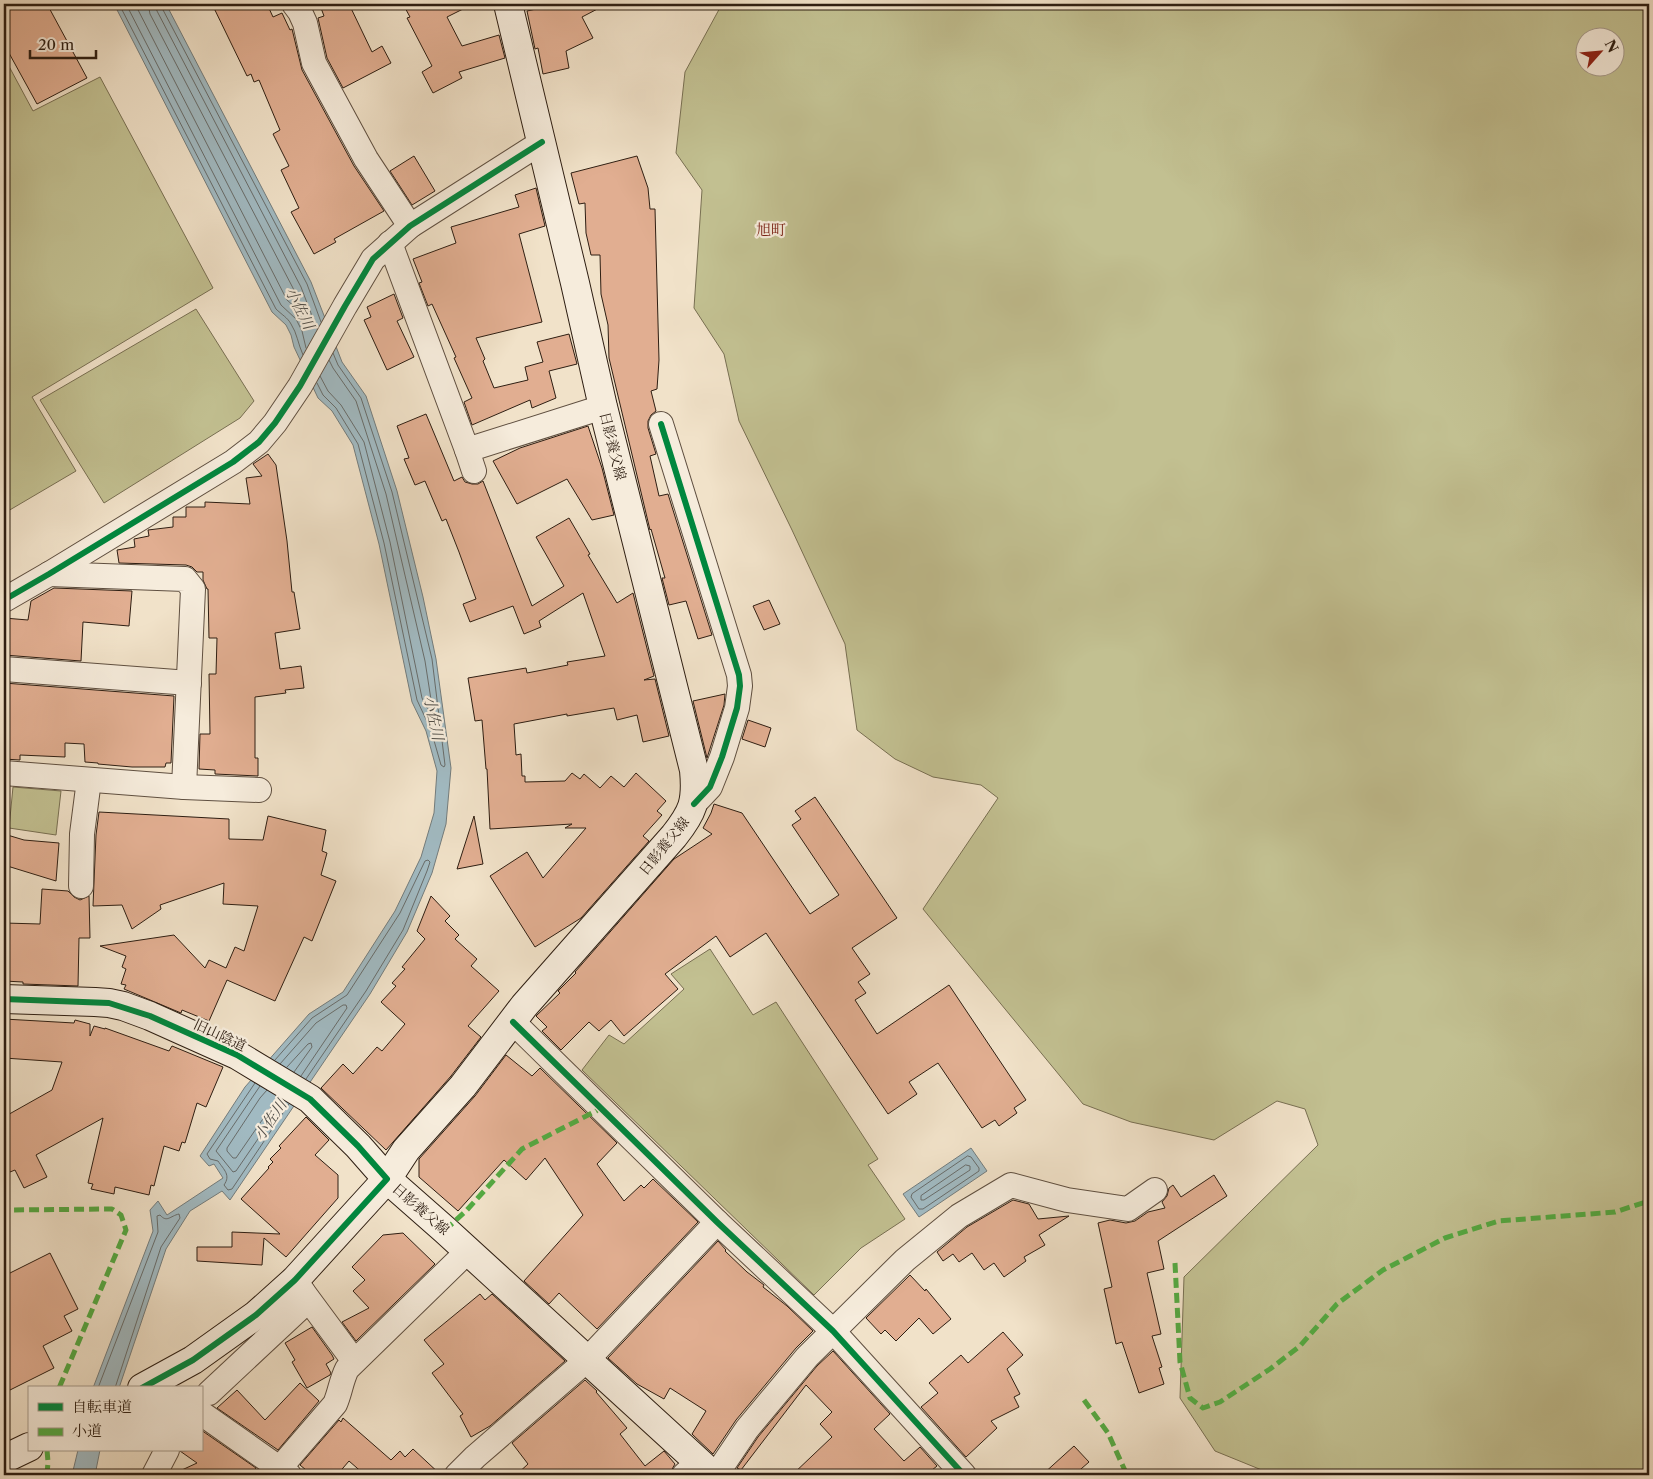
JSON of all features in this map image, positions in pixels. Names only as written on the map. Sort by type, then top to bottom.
[{"type":"main road","name":"日影養父線","points":[[508,4],[542,142],[603,408],[694,770],[696,788],[694,804],[686,820],[674,836],[524,1006],[463,1086],[406,1150],[387,1179],[468,1250],[703,1472]]},
{"type":"main road","name":"旧山陰道","points":[[4,999],[109,1003],[150,1016],[237,1055],[310,1099],[358,1146],[387,1179]]},
{"type":"main road","points":[[146,1386],[186,1363],[299,1286],[387,1179]]},
{"type":"main road","points":[[4,1459],[28,1447]]},
{"type":"street","points":[[294,4],[306,23],[314,63],[366,159],[410,226]]},
{"type":"street","points":[[4,600],[233,462],[259,442],[275,423],[300,386],[373,258],[410,226],[542,142]]},
{"type":"street","points":[[390,242],[470,460],[603,408]]},
{"type":"street","points":[[661,424],[740,675],[737,708],[722,757],[710,787],[694,804]]},
{"type":"street","points":[[49,574],[185,579],[193,590],[184,787]]},
{"type":"street","points":[[4,669],[189,683]]},
{"type":"street","points":[[4,773],[184,787],[260,790]]},
{"type":"street","points":[[81,886],[82,834],[89,780]]},
{"type":"street","points":[[513,1022],[717,1222],[833,1331],[964,1475]]},
{"type":"street","points":[[703,1472],[748,1429],[807,1357],[833,1331],[905,1260],[959,1216],[1011,1185],[1067,1200],[1128,1209],[1155,1190]]},
{"type":"street","points":[[457,1475],[586,1360],[717,1222]]},
{"type":"street","points":[[299,1286],[301,1307],[204,1405],[284,1472],[335,1404],[346,1369],[468,1250]]},
{"type":"street","points":[[299,1286],[354,1361]]},
{"type":"street","points":[[186,1363],[196,1386]]},
{"type":"street","points":[[154,1475],[166,1452]]},
{"type":"shaded area","points":[[722,4],[1649,4],[1649,1475],[1274,1475],[1215,1451],[1180,1398],[1184,1277],[1318,1145],[1305,1109],[1277,1101],[1214,1140],[1131,1122],[1083,1104],[923,909],[998,798],[981,785],[933,777],[895,759],[857,730],[845,644],[739,421],[724,354],[694,308],[702,190],[676,153],[685,72]]},
{"type":"shaded area","points":[[4,57],[33,111],[100,77],[213,288],[32,397],[76,471],[8,511],[4,505]]},
{"type":"shaded area","points":[[196,309],[254,401],[240,418],[104,503],[40,400]]},
{"type":"shaded area","points":[[13,787],[61,791],[56,835],[9,828]]},
{"type":"shaded area","points":[[710,949],[753,1015],[776,1002],[878,1159],[868,1165],[905,1219],[861,1248],[814,1295],[582,1070],[609,1035],[624,1044],[684,989],[671,974]]},
{"type":"water","name":"小佐川","points":[[114,4],[166,4],[311,282],[342,362],[366,396],[397,491],[423,597],[436,659],[451,768],[446,824],[432,873],[407,932],[370,994],[230,1200],[222,1191],[190,1211],[166,1249],[120,1386],[94,1386],[153,1231],[150,1210],[158,1201],[167,1215],[223,1178],[214,1164],[209,1166],[200,1156],[245,1087],[309,1014],[343,992],[395,911],[421,857],[434,813],[437,771],[426,731],[412,702],[379,544],[353,445],[332,411],[318,398],[294,347],[286,325],[272,312]]},
{"type":"water","points":[[971,1148],[987,1171],[919,1217],[903,1194]]},
{"type":"water","points":[[78,1452],[100,1452],[95,1475],[72,1475]]},
{"type":"building","points":[[4,4],[47,4],[87,78],[37,104],[4,44]]},
{"type":"building","points":[[212,4],[267,4],[273,17],[282,13],[290,30],[292,29],[302,70],[354,166],[384,211],[334,239],[336,242],[314,254],[291,212],[299,208],[281,170],[289,166],[273,134],[280,130],[259,80],[254,82],[251,74],[247,76]]},
{"type":"building","points":[[331,4],[349,4],[372,52],[382,46],[391,63],[343,88],[327,58],[318,18],[324,16],[321,8]]},
{"type":"building","points":[[403,4],[473,4],[447,17],[462,46],[499,35],[505,58],[459,72],[462,78],[433,93],[422,72],[432,66],[407,18],[410,17]]},
{"type":"building","points":[[559,4],[607,4],[582,17],[593,38],[566,51],[569,68],[543,74],[538,48],[535,49],[527,11]]},
{"type":"building","points":[[414,156],[435,191],[412,205],[390,171]]},
{"type":"building","points":[[637,156],[648,188],[650,209],[655,209],[659,360],[657,389],[651,391],[656,411],[648,421],[648,428],[656,454],[650,456],[659,496],[668,494],[712,635],[698,639],[686,601],[669,605],[662,578],[665,578],[650,530],[609,358],[608,325],[601,294],[600,255],[591,255],[586,233],[585,203],[579,204],[571,173]]},
{"type":"building","points":[[536,188],[545,226],[519,234],[542,322],[476,338],[494,388],[528,380],[525,367],[543,362],[537,342],[569,334],[577,364],[549,371],[556,398],[532,408],[530,400],[472,425],[464,402],[472,398],[432,304],[428,306],[419,283],[422,282],[413,259],[456,243],[451,227],[519,207],[515,195]]},
{"type":"building","points":[[394,294],[403,318],[397,321],[414,357],[387,370],[364,320],[371,317],[367,307]]},
{"type":"building","points":[[426,414],[454,481],[462,477],[465,482],[472,484],[478,484],[483,481],[532,606],[564,586],[536,537],[569,518],[590,554],[588,555],[617,603],[633,593],[654,676],[644,680],[655,679],[669,736],[643,742],[637,715],[617,720],[614,708],[567,716],[567,714],[514,724],[516,755],[521,754],[522,776],[525,776],[525,782],[565,781],[572,773],[580,779],[584,774],[600,788],[611,776],[624,787],[636,773],[666,801],[657,811],[662,815],[643,836],[649,841],[581,918],[535,947],[490,876],[527,852],[543,878],[586,828],[565,828],[572,824],[490,829],[482,720],[475,721],[468,678],[526,668],[527,673],[568,665],[567,662],[605,656],[583,593],[539,621],[541,627],[524,634],[513,606],[470,622],[463,604],[476,599],[459,552],[446,519],[442,521],[425,481],[415,485],[404,459],[409,458],[397,426]]},
{"type":"building","points":[[588,426],[602,468],[614,515],[592,520],[567,479],[517,504],[493,461],[520,448]]},
{"type":"building","points":[[268,454],[276,465],[292,592],[294,592],[300,629],[275,633],[280,669],[301,666],[304,688],[285,690],[286,693],[255,697],[255,758],[258,758],[258,776],[215,774],[215,770],[199,769],[200,734],[210,734],[209,674],[216,674],[217,638],[209,638],[208,589],[203,580],[203,572],[197,572],[192,567],[186,565],[119,563],[117,550],[135,547],[134,539],[149,536],[148,530],[173,527],[173,517],[186,517],[186,507],[205,507],[205,502],[250,504],[246,478],[262,476],[253,464]]},
{"type":"building","points":[[54,588],[132,591],[129,626],[83,622],[81,661],[4,655],[4,618],[28,620],[31,601]]},
{"type":"building","points":[[769,600],[780,624],[764,630],[753,606]]},
{"type":"building","points":[[4,683],[174,696],[171,763],[166,763],[165,767],[132,767],[85,762],[84,744],[65,743],[65,757],[20,755],[20,760],[4,759]]},
{"type":"building","points":[[725,694],[724,705],[707,758],[693,701]]},
{"type":"building","points":[[748,720],[771,728],[765,747],[742,739]]},
{"type":"building","points":[[815,797],[897,918],[852,948],[870,974],[858,982],[866,993],[855,1000],[877,1034],[949,985],[1026,1100],[1014,1108],[1017,1113],[999,1126],[995,1120],[982,1128],[938,1063],[909,1082],[917,1094],[888,1114],[766,933],[730,957],[716,936],[665,974],[678,989],[624,1036],[611,1020],[599,1031],[589,1022],[561,1050],[542,1031],[547,1027],[536,1016],[560,993],[558,991],[576,973],[674,859],[712,834],[703,828],[714,804],[742,813],[810,914],[839,895],[792,825],[801,819],[795,811]]},
{"type":"building","points":[[99,812],[229,819],[229,839],[263,840],[268,816],[326,830],[322,851],[327,853],[321,875],[336,881],[312,941],[304,937],[275,1001],[227,980],[209,1021],[182,1010],[181,1013],[124,989],[126,985],[121,984],[126,969],[122,967],[126,956],[100,946],[174,935],[205,968],[209,960],[226,968],[235,947],[244,951],[258,906],[223,904],[224,883],[160,905],[161,909],[132,929],[122,905],[93,906],[96,835]]},
{"type":"building","points":[[474,816],[483,864],[457,869]]},
{"type":"building","points":[[4,834],[24,840],[59,843],[56,881],[4,865]]},
{"type":"building","points":[[42,889],[68,891],[80,900],[89,896],[90,938],[79,938],[78,986],[23,984],[23,982],[4,981],[4,923],[40,924]]},
{"type":"building","points":[[431,896],[450,916],[445,921],[459,935],[455,939],[477,959],[471,966],[499,991],[468,1026],[481,1037],[451,1076],[386,1150],[321,1088],[343,1064],[353,1074],[377,1047],[382,1051],[405,1024],[381,1002],[396,986],[392,983],[405,969],[402,967],[425,939],[417,931]]},
{"type":"building","points":[[4,1019],[74,1023],[75,1020],[90,1024],[90,1036],[94,1026],[105,1028],[169,1051],[172,1046],[223,1067],[206,1107],[197,1103],[185,1143],[182,1142],[179,1151],[164,1146],[154,1186],[151,1185],[149,1195],[115,1187],[114,1194],[91,1189],[93,1184],[88,1183],[103,1118],[36,1155],[47,1177],[24,1188],[15,1170],[10,1172],[4,1160],[4,1117],[52,1090],[62,1062],[4,1058]]},
{"type":"building","points":[[506,1055],[532,1076],[540,1068],[617,1143],[597,1164],[624,1201],[641,1185],[644,1188],[653,1179],[698,1222],[597,1329],[559,1293],[549,1304],[524,1281],[583,1215],[545,1158],[526,1180],[504,1160],[458,1211],[419,1177],[419,1159],[475,1096]]},
{"type":"building","points":[[306,1117],[329,1140],[315,1155],[338,1175],[338,1198],[286,1257],[264,1238],[262,1265],[197,1261],[197,1247],[232,1247],[232,1232],[280,1234],[241,1199],[269,1168],[273,1162],[270,1159],[281,1148],[279,1146]]},
{"type":"building","points":[[1214,1175],[1227,1196],[1158,1241],[1164,1269],[1147,1273],[1161,1334],[1152,1336],[1162,1367],[1159,1368],[1164,1384],[1139,1393],[1122,1342],[1116,1344],[1104,1289],[1112,1287],[1098,1223],[1110,1220],[1126,1223],[1135,1221],[1148,1212],[1165,1208],[1162,1202],[1167,1196],[1169,1188],[1173,1185],[1181,1197]]},
{"type":"building","points":[[1013,1200],[1029,1204],[1038,1219],[1069,1216],[1039,1235],[1045,1245],[1024,1257],[1026,1261],[1004,1277],[994,1263],[984,1270],[972,1253],[959,1262],[953,1254],[943,1261],[937,1252],[967,1227]]},
{"type":"building","points":[[403,1233],[435,1264],[356,1341],[342,1322],[369,1308],[353,1291],[365,1280],[352,1267],[383,1235]]},
{"type":"building","points":[[718,1241],[725,1251],[747,1272],[764,1285],[763,1287],[787,1306],[813,1331],[796,1348],[736,1420],[713,1454],[692,1434],[706,1411],[670,1388],[664,1399],[637,1384],[608,1358]]},
{"type":"building","points":[[50,1253],[78,1309],[64,1316],[72,1331],[43,1346],[54,1368],[4,1393],[4,1276]]},
{"type":"building","points":[[910,1275],[925,1291],[926,1289],[951,1319],[933,1334],[919,1318],[896,1341],[885,1330],[881,1334],[866,1318]]},
{"type":"building","points":[[480,1294],[485,1300],[492,1294],[565,1361],[490,1426],[471,1437],[460,1416],[463,1414],[432,1373],[444,1364],[424,1340]]},
{"type":"building","points":[[312,1327],[334,1359],[326,1364],[331,1373],[330,1375],[307,1388],[292,1362],[295,1360],[285,1343]]},
{"type":"building","points":[[1003,1332],[1023,1355],[1007,1369],[1020,1394],[1014,1397],[1019,1407],[991,1421],[997,1428],[966,1457],[921,1407],[938,1393],[929,1383],[961,1355],[968,1363]]},
{"type":"building","points":[[833,1351],[890,1414],[874,1429],[904,1461],[920,1447],[937,1466],[926,1475],[792,1475],[832,1437],[820,1424],[832,1412],[806,1385],[741,1470],[737,1468],[758,1437],[817,1366]]},
{"type":"building","points":[[585,1380],[597,1391],[627,1428],[620,1434],[645,1466],[664,1451],[675,1464],[671,1475],[516,1475],[528,1464],[512,1443]]},
{"type":"building","points":[[300,1383],[319,1401],[278,1450],[217,1408],[237,1390],[265,1420]]},
{"type":"building","points":[[343,1418],[391,1460],[400,1451],[405,1457],[413,1449],[441,1475],[365,1475],[349,1461],[337,1475],[312,1475],[300,1465],[339,1420],[341,1422]]},
{"type":"building","points":[[202,1431],[256,1468],[251,1475],[171,1475],[197,1463],[181,1452],[202,1452]]},
{"type":"building","points":[[1074,1446],[1089,1462],[1074,1475],[1042,1475]]},
{"type":"marked path","points":[[445,1230],[466,1211],[522,1149],[601,1107]]},
{"type":"marked path","points":[[1175,1263],[1180,1362],[1190,1398],[1203,1408],[1220,1402],[1270,1369],[1300,1346],[1337,1304],[1383,1270],[1445,1238],[1499,1221],[1615,1212],[1649,1201]]},
{"type":"marked path","points":[[4,1202],[8,1210],[112,1209],[121,1215],[126,1230],[60,1386]]},
{"type":"marked path","points":[[1084,1400],[1108,1433],[1127,1475]]},
{"type":"marked path","points":[[47,1452],[47,1475]]},
{"type":"cycle path","points":[[4,600],[233,462],[259,442],[275,423],[300,386],[373,259],[410,226],[542,142]]},
{"type":"cycle path","points":[[661,424],[739,675],[740,686],[737,708],[722,757],[710,787],[694,804]]},
{"type":"cycle path","points":[[4,999],[109,1003],[150,1016],[237,1055],[310,1099],[358,1146],[387,1179],[295,1280],[256,1315],[193,1360],[146,1386]]},
{"type":"cycle path","points":[[513,1022],[717,1222],[833,1331],[964,1475]]},
{"type":"district","name":"旭町","points":[[771,229]]}]
